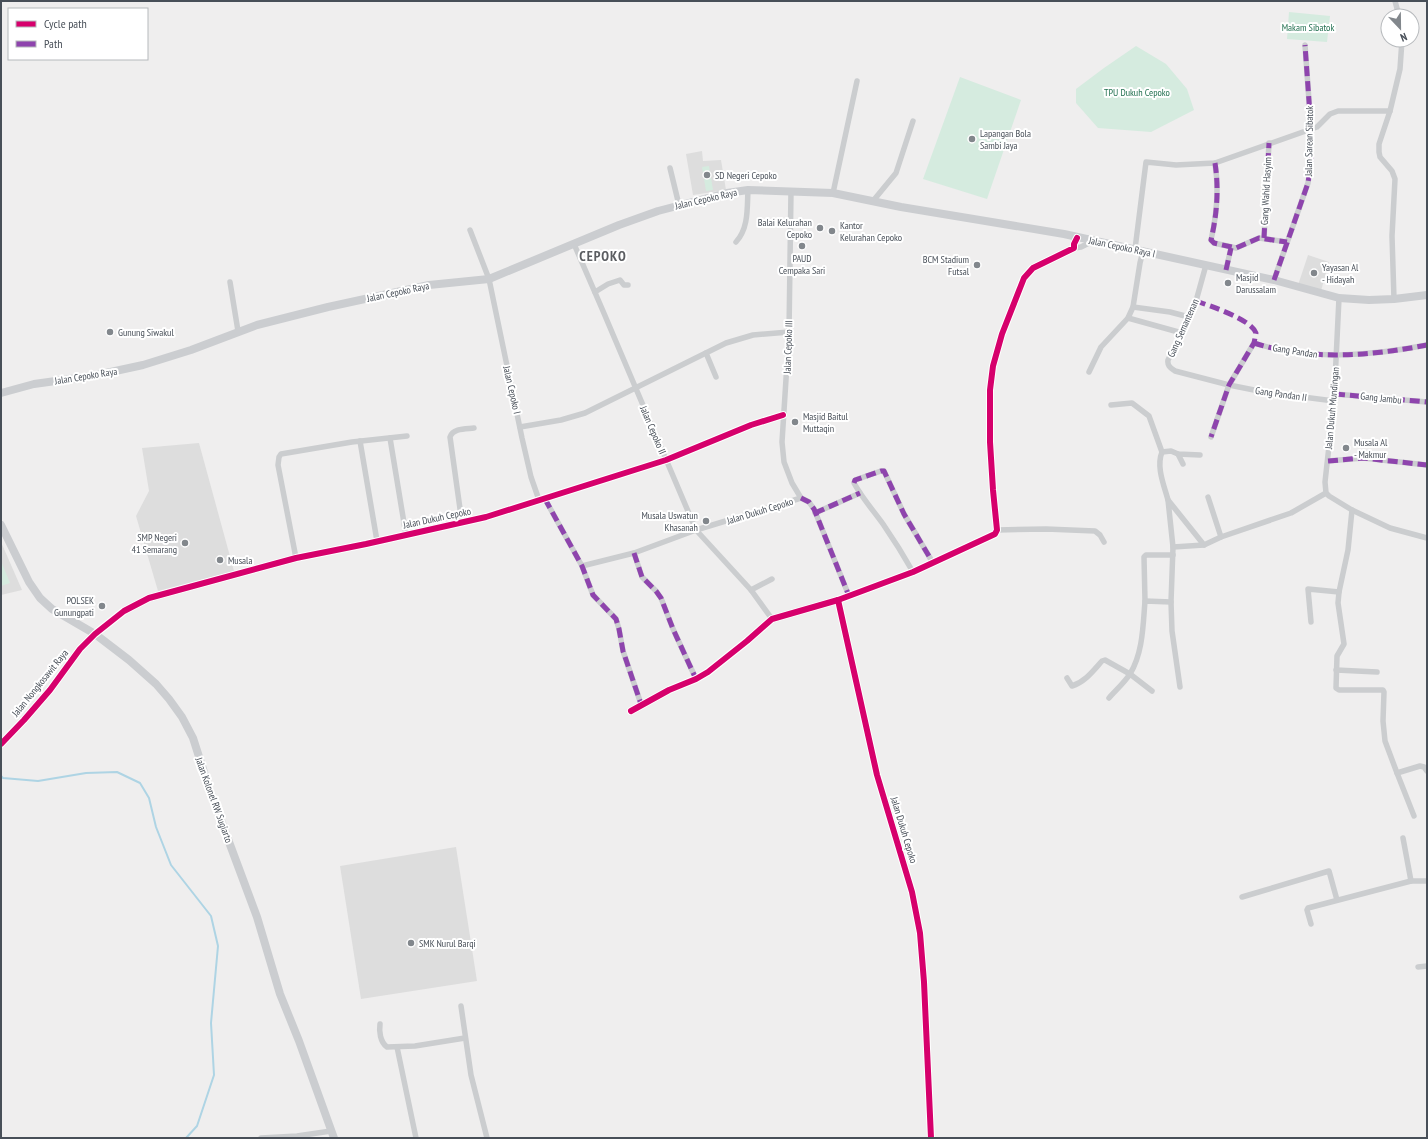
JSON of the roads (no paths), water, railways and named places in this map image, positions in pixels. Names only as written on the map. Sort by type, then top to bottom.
[{"type":"main road","name":"Jalan Cepoko Raya","points":[[1,393],[29,385],[92,376],[143,365],[191,350],[238,331],[276,319],[406,289],[489,279],[619,225],[680,205],[727,193],[748,190],[791,191]]},
{"type":"main road","name":"Jalan Cepoko Raya I","points":[[791,191],[832,193],[901,207],[1027,228],[1139,250],[1274,280],[1339,298],[1394,300],[1427,295]]},
{"type":"main road","name":"Jalan Kolonel RW Sugiarto","points":[[1,525],[28,582],[40,598],[52,609],[95,634],[129,660],[156,684],[177,711],[193,738],[210,791],[257,917],[280,994],[333,1134]]},
{"type":"street","name":"Jalan Sarean Sibatok","points":[[1274,280],[1308,183],[1311,161],[1311,129],[1305,45]]},
{"type":"street","points":[[1394,300],[1392,236],[1395,179],[1388,164],[1380,157],[1379,152],[1381,138],[1390,111],[1400,69],[1401,48]]},
{"type":"street","points":[[832,193],[857,81]]},
{"type":"street","points":[[1089,372],[1101,347],[1128,318],[1133,307],[1140,263],[1139,250],[1146,162],[1176,165],[1215,163],[1319,126],[1330,114],[1338,111],[1390,111]]},
{"type":"street","points":[[872,201],[896,173],[913,121]]},
{"type":"street","name":"Gang Wahid Hasyim","points":[[1264,238],[1269,143]]},
{"type":"street","points":[[1215,163],[1218,191],[1211,240],[1214,243],[1231,248],[1240,247],[1256,239],[1264,238],[1287,242]]},
{"type":"street","points":[[670,168],[680,205]]},
{"type":"street","points":[[736,242],[744,229],[747,212],[748,190]]},
{"type":"street","name":"Jalan Cepoko III","points":[[791,191],[789,332],[782,442],[784,462],[792,483],[801,498],[809,502],[815,512]]},
{"type":"street","points":[[470,230],[489,279]]},
{"type":"street","points":[[1074,248],[1077,238]]},
{"type":"street","points":[[631,711],[641,704],[708,672],[772,619],[838,600],[913,572],[995,534],[997,530],[990,442],[990,390],[993,366],[1002,334],[1024,278],[1033,268],[1074,248],[1081,247],[1093,241]]},
{"type":"street","name":"Jalan Cepoko II","points":[[574,244],[666,460],[684,506],[696,530],[751,590],[772,619]]},
{"type":"street","points":[[1226,270],[1231,248]]},
{"type":"street","name":"Gang Semantenan","points":[[1206,265],[1196,301],[1168,360],[1168,365],[1175,371],[1229,386]]},
{"type":"street","name":"Jalan Cepoko I","points":[[489,279],[499,332],[531,477],[542,500]]},
{"type":"street","points":[[595,292],[618,280],[625,286],[628,285]]},
{"type":"street","points":[[230,282],[238,331]]},
{"type":"street","name":"Jalan Dukuh Mundingan","points":[[1326,492],[1325,482],[1335,394],[1339,298]]},
{"type":"street","points":[[1133,307],[1170,312],[1189,318]]},
{"type":"street","points":[[1128,318],[1182,333]]},
{"type":"street","points":[[520,427],[561,420],[585,413],[726,343],[753,335],[789,332]]},
{"type":"street","name":"Gang Pandan","points":[[1229,386],[1254,343],[1269,348],[1290,352],[1336,356]]},
{"type":"street","name":"Jalan Dukuh Mundingan","points":[[1336,356],[1367,354],[1427,345]]},
{"type":"street","points":[[706,353],[716,377]]},
{"type":"street","points":[[1211,437],[1229,386]]},
{"type":"street","name":"Gang Pandan II","points":[[1229,386],[1334,401]]},
{"type":"street","name":"Gang Jambu","points":[[1335,394],[1427,402]]},
{"type":"street","points":[[1112,405],[1132,403],[1149,416],[1162,452],[1159,458],[1159,465],[1168,500],[1173,547],[1171,602],[1172,631],[1180,687]]},
{"type":"street","name":"Jalan Dukuh Cepoko","points":[[95,634],[124,611],[149,598],[296,558],[486,517],[666,460],[751,425],[784,415]]},
{"type":"street","points":[[462,523],[450,437],[451,433],[455,430],[474,428]]},
{"type":"street","points":[[296,558],[278,465],[281,454],[360,441],[407,436]]},
{"type":"street","points":[[390,438],[406,535]]},
{"type":"street","points":[[360,441],[377,541]]},
{"type":"street","points":[[1162,452],[1171,451],[1178,454],[1200,455]]},
{"type":"street","points":[[1178,454],[1183,464]]},
{"type":"street","name":"Jalan Dukuh Mundingan","points":[[1328,461],[1362,458],[1427,465]]},
{"type":"street","points":[[913,572],[887,530],[860,493],[854,483],[855,480],[884,471],[904,514],[933,562]]},
{"type":"street","points":[[1173,547],[1204,545],[1221,537],[1291,514],[1326,492],[1329,496],[1352,510],[1390,528],[1427,538]]},
{"type":"street","points":[[849,596],[815,512],[860,493]]},
{"type":"street","points":[[1208,497],[1221,537]]},
{"type":"street","name":"Jalan Dukuh Cepoko","points":[[582,566],[634,553],[696,530],[801,498]]},
{"type":"street","points":[[542,500],[582,566],[593,595],[618,623],[622,651],[641,704]]},
{"type":"street","points":[[1168,500],[1204,545]]},
{"type":"street","points":[[1352,510],[1348,550],[1339,592],[1338,604],[1344,644],[1337,656],[1337,689],[1383,690],[1384,741],[1414,816]]},
{"type":"street","points":[[997,530],[1046,529],[1095,532],[1100,535],[1104,542]]},
{"type":"street","points":[[634,553],[642,577],[661,598],[673,629],[696,679]]},
{"type":"street","points":[[1109,698],[1130,674],[1138,658],[1143,628],[1145,601],[1144,557],[1146,555],[1173,555]]},
{"type":"street","points":[[751,590],[772,579]]},
{"type":"street","points":[[1311,622],[1308,589],[1339,592]]},
{"type":"street","name":"Jalan Dukuh Cepoko","points":[[838,600],[877,775],[912,892],[920,933],[924,982],[931,1138]]},
{"type":"street","points":[[1145,601],[1171,602]]},
{"type":"street","name":"Jalan Nongkosawit Raya","points":[[1,744],[50,690],[80,649],[95,634]]},
{"type":"street","points":[[1067,678],[1072,686],[1079,684],[1102,661],[1105,660],[1130,674],[1152,691]]},
{"type":"street","points":[[1336,670],[1377,672]]},
{"type":"street","points":[[1397,773],[1420,766],[1424,767],[1427,771]]},
{"type":"street","points":[[1403,838],[1411,882]]},
{"type":"street","points":[[1242,897],[1329,871],[1337,900]]},
{"type":"street","points":[[1311,924],[1307,910],[1308,908],[1411,882],[1427,881]]},
{"type":"street","points":[[1418,967],[1427,966]]},
{"type":"street","points":[[461,1006],[471,1075],[487,1138]]},
{"type":"street","points":[[380,1024],[384,1044],[387,1047],[465,1038]]},
{"type":"street","points":[[397,1047],[416,1138]]},
{"type":"street","points":[[261,1138],[333,1134]]},
{"type":"waterway","points":[[1,776],[3,778],[38,781],[86,773],[117,772],[140,783],[149,798],[156,827],[171,865],[211,916],[218,946],[211,1023],[214,1075],[197,1126],[186,1138]]},
{"type":"place","name":"Lapangan Bola Sambi Jaya","points":[[972,139]]},
{"type":"place","name":"SD Negeri Cepoko","points":[[707,175]]},
{"type":"place","name":"Balai Kelurahan Cepoko","points":[[820,228]]},
{"type":"place","name":"Kantor Kelurahan Cepoko","points":[[832,231]]},
{"type":"place","name":"PAUD Cempaka Sari","points":[[802,246]]},
{"type":"place","name":"BCM Stadium Futsal","points":[[977,265]]},
{"type":"place","name":"Yayasan Al - Hidayah","points":[[1314,273]]},
{"type":"place","name":"Masjid Darussalam","points":[[1228,283]]},
{"type":"place","name":"Gunung Siwakul","points":[[110,332]]},
{"type":"place","name":"Masjid Baitul Muttaqin","points":[[795,422]]},
{"type":"place","name":"Musala Al - Makmur","points":[[1346,448]]},
{"type":"place","name":"Musala Uswatun Khasanah","points":[[706,521]]},
{"type":"place","name":"SMP Negeri 41 Semarang","points":[[185,543]]},
{"type":"place","name":"Musala","points":[[220,560]]},
{"type":"place","name":"POLSEK Gunungpati","points":[[102,606]]},
{"type":"place","name":"SMK Nurul Barqi","points":[[411,943]]},
{"type":"district","name":"CEPOKO","points":[[603,256]]},
{"type":"park label","name":"Makam Sibatok","points":[[1308,27]]},
{"type":"park label","name":"TPU Dukuh Cepoko","points":[[1137,92]]}]
